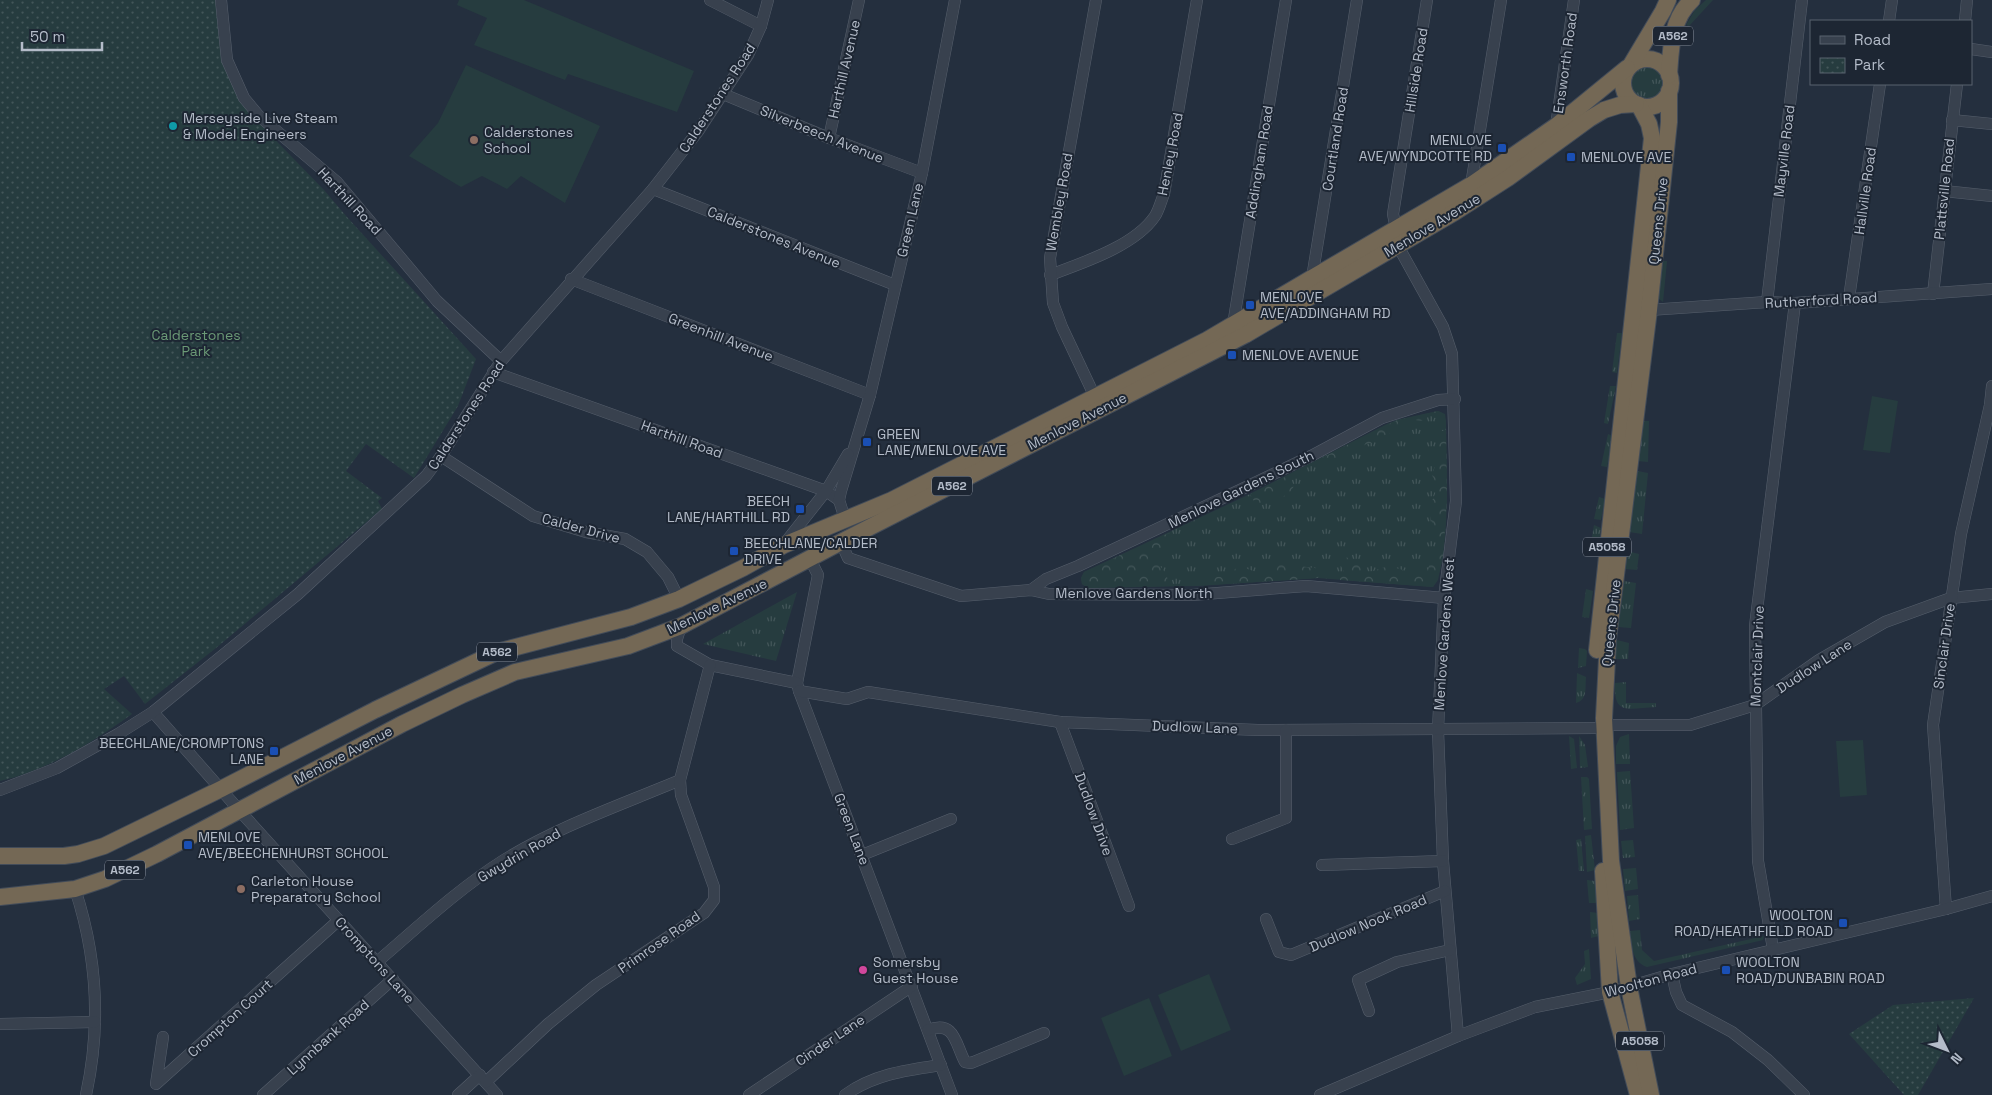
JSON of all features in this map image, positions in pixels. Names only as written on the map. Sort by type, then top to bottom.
[{"type":"highway","name":"A562","points":[[1668,0],[1622,81],[1626,95],[1638,105],[1654,106],[1666,97],[1669,83],[1672,38],[1678,19],[1692,0]]},
{"type":"highway","name":"A562","points":[[1630,66],[1646,58],[1654,59],[1666,68],[1669,83]]},
{"type":"highway","name":"Menlove Avenue","points":[[0,856],[64,856],[91,851],[221,789],[380,708],[497,652],[631,617],[679,599],[781,547],[892,500],[1096,397],[1233,325],[1471,185],[1556,126],[1630,66]]},
{"type":"highway","name":"Queens Drive","points":[[1651,1095],[1629,987],[1611,861],[1599,726],[1649,310],[1669,122],[1669,83]]},
{"type":"highway","name":"Menlove Avenue","points":[[0,897],[75,889],[124,871],[402,724],[515,672],[628,646],[681,626],[840,542],[1245,335],[1455,212],[1508,178],[1604,110],[1620,105],[1638,105]]},
{"type":"highway","name":"Queens Drive","points":[[1638,105],[1649,124],[1652,138],[1598,630],[1599,726],[1610,992],[1638,1095]]},
{"type":"highway","points":[[840,542],[845,519]]},
{"type":"highway","points":[[781,547],[787,571]]},
{"type":"street","name":"Harthill Road","points":[[220,0],[227,60],[244,98],[259,116],[337,182],[437,300],[501,361]]},
{"type":"street","points":[[710,0],[761,26]]},
{"type":"street","name":"Calderstones Road","points":[[0,790],[57,768],[153,712],[298,594],[426,476],[441,456],[501,361],[571,279],[653,189],[699,130],[748,55],[761,26],[768,0]]},
{"type":"street","name":"Harthill Avenue","points":[[828,138],[859,0]]},
{"type":"street","name":"Green Lane","points":[[839,500],[870,395],[922,173],[955,0]]},
{"type":"street","name":"Wembley Road","points":[[1096,0],[1054,224],[1050,258],[1053,303],[1062,327],[1096,397]]},
{"type":"street","name":"Henley Road","points":[[1050,275],[1110,250],[1139,233],[1155,216],[1164,194],[1198,0]]},
{"type":"street","name":"Addingham Road","points":[[1233,325],[1286,0]]},
{"type":"street","name":"Courtland Road","points":[[1312,278],[1357,0]]},
{"type":"street","name":"Hillside Road","points":[[1396,229],[1393,214],[1427,0]]},
{"type":"street","points":[[1471,185],[1501,0]]},
{"type":"street","name":"Ensworth Road","points":[[1556,126],[1574,0]]},
{"type":"street","name":"Mayville Road","points":[[1767,302],[1802,0]]},
{"type":"street","points":[[1889,20],[1892,0]]},
{"type":"street","points":[[1965,20],[1968,0]]},
{"type":"street","points":[[1972,49],[1992,52]]},
{"type":"street","name":"Hallville Road","points":[[1849,298],[1880,85]]},
{"type":"street","name":"Plattsville Road","points":[[1933,294],[1957,85]]},
{"type":"street","name":"Silverbeech Avenue","points":[[723,94],[828,138],[922,173]]},
{"type":"street","points":[[1952,120],[1992,124]]},
{"type":"street","name":"Calderstones Avenue","points":[[653,189],[895,285]]},
{"type":"street","points":[[1944,191],[1992,196]]},
{"type":"street","name":"Menlove Gardens West","points":[[1398,246],[1443,327],[1452,354],[1456,501],[1444,598],[1438,730],[1443,861],[1458,1036]]},
{"type":"street","name":"Greenhill Avenue","points":[[571,279],[870,395]]},
{"type":"street","name":"Rutherford Road","points":[[1649,310],[1767,302],[1796,303],[1992,289]]},
{"type":"street","name":"Montclair Drive","points":[[1773,949],[1758,861],[1755,626],[1796,303]]},
{"type":"street","name":"Harthill Road","points":[[493,372],[826,491],[839,500]]},
{"type":"street","name":"Sinclair Drive","points":[[1946,909],[1932,724],[1961,534],[1990,404],[1992,386]]},
{"type":"street","name":"Menlove Gardens South","points":[[1031,590],[1046,579],[1078,566],[1311,456],[1382,418],[1438,400],[1454,398]]},
{"type":"street","name":"Green Lane","points":[[781,547],[826,491],[858,438]]},
{"type":"street","name":"Calder Drive","points":[[441,456],[533,516],[586,532],[625,539],[647,552],[668,577],[679,599]]},
{"type":"street","points":[[839,500],[845,519]]},
{"type":"street","name":"Menlove Gardens North","points":[[840,542],[848,558],[961,596],[1031,590],[1049,594],[1192,595],[1306,586],[1444,598]]},
{"type":"street","points":[[798,687],[818,575],[810,559]]},
{"type":"street","name":"Dudlow Lane","points":[[681,626],[676,639],[677,646],[710,665],[847,699],[868,692],[1060,722],[1286,730],[1438,730],[1690,725],[1755,705],[1819,660],[1885,622],[1950,598],[1992,594]]},
{"type":"street","name":"Primrose Road","points":[[483,1078],[596,985],[704,913],[714,900],[714,888],[681,795],[680,780],[710,665]]},
{"type":"street","name":"Green Lane","points":[[798,687],[952,1095]]},
{"type":"street","name":"Cromptons Lane","points":[[153,712],[239,810],[498,1095]]},
{"type":"street","name":"Dudlow Drive","points":[[1060,722],[1129,906]]},
{"type":"street","points":[[1232,838],[1286,818],[1286,730]]},
{"type":"street","name":"Gwydrin Road","points":[[377,962],[463,888],[505,860],[554,833],[680,780]]},
{"type":"street","points":[[862,855],[951,819]]},
{"type":"street","points":[[1322,865],[1443,861]]},
{"type":"street","points":[[75,889],[85,918],[95,975],[93,1053],[86,1095]]},
{"type":"street","name":"Dudlow Nook Road","points":[[1266,919],[1279,952],[1291,955],[1445,891]]},
{"type":"street","name":"Woolton Road","points":[[1320,1095],[1458,1036],[1535,1007],[1610,992],[1672,974],[1946,909],[1992,896]]},
{"type":"street","name":"Crompton Court","points":[[163,1037],[156,1084],[339,920]]},
{"type":"street","points":[[1369,1011],[1358,980],[1397,962],[1450,950]]},
{"type":"street","points":[[1672,974],[1676,992],[1682,1005],[1732,1032],[1768,1060],[1804,1095]]},
{"type":"street","name":"Lynnbank Road","points":[[263,1095],[393,980]]},
{"type":"street","name":"Cinder Lane","points":[[749,1095],[912,986]]},
{"type":"street","points":[[0,1024],[95,1022]]},
{"type":"street","points":[[928,1030],[938,1026],[946,1027],[952,1033],[965,1062],[971,1062],[1044,1033]]},
{"type":"street","points":[[845,1095],[854,1088],[894,1072],[941,1065]]},
{"type":"street","points":[[458,1095],[483,1078]]},
{"type":"green space","name":"Calderstones Park","points":[[0,0],[216,0],[222,59],[256,120],[324,190],[476,359],[458,406],[414,478],[366,444],[346,471],[382,498],[378,501],[382,509],[216,648],[145,704],[124,676],[104,689],[132,714],[85,745],[52,763],[0,781]]},
{"type":"green space","points":[[459,0],[524,0],[694,71],[677,112],[568,74],[565,80],[474,45],[487,18],[457,5]]},
{"type":"green space","points":[[1706,0],[1713,0],[1689,26],[1686,25],[1695,10]]},
{"type":"green space","points":[[1646,64],[1653,65],[1659,69],[1663,75],[1663,89],[1659,95],[1653,99],[1646,100],[1639,99],[1633,95],[1629,89],[1628,82],[1629,75],[1633,69],[1639,65]]},
{"type":"green space","points":[[466,65],[600,126],[565,203],[521,176],[507,189],[482,176],[461,187],[409,156],[438,123]]},
{"type":"green space","points":[[1663,261],[1667,261],[1663,302],[1658,298]]},
{"type":"green space","points":[[1617,333],[1622,333],[1617,373],[1612,372]]},
{"type":"green space","points":[[1610,386],[1616,386],[1608,424],[1604,423]]},
{"type":"green space","points":[[1872,396],[1898,401],[1890,453],[1863,450]]},
{"type":"green space","points":[[1438,411],[1445,414],[1446,421],[1447,507],[1443,554],[1439,573],[1433,587],[1318,578],[1196,586],[1088,588],[1082,584],[1081,578],[1084,572],[1250,494],[1387,424]]},
{"type":"green space","points":[[1438,411],[1442,413],[1440,416],[1435,418],[1429,415],[1423,421],[1415,420],[1400,425],[1393,433],[1381,436],[1373,443],[1366,444],[1357,451],[1347,453],[1336,463],[1327,465],[1322,463],[1320,459],[1397,420]]},
{"type":"green space","points":[[1642,421],[1649,421],[1648,462],[1638,461]]},
{"type":"green space","points":[[1446,430],[1447,498],[1444,542],[1439,541],[1437,538],[1428,510],[1436,489],[1432,475],[1439,454],[1436,436]]},
{"type":"green space","points":[[1608,434],[1613,436],[1607,467],[1601,466]]},
{"type":"green space","points":[[1637,471],[1648,473],[1642,534],[1629,532]]},
{"type":"green space","points":[[1287,476],[1294,486],[1289,494],[1261,505],[1255,503],[1250,494]]},
{"type":"green space","points":[[1599,497],[1605,499],[1601,520],[1594,519]]},
{"type":"green space","points":[[1594,525],[1601,528],[1598,549],[1590,548]]},
{"type":"green space","points":[[1169,533],[1172,537],[1168,548],[1154,558],[1154,561],[1163,569],[1166,575],[1168,586],[1088,588],[1082,584],[1081,578],[1084,572]]},
{"type":"green space","points":[[1441,548],[1444,551],[1438,580],[1433,587],[1340,580],[1340,576],[1344,572],[1339,562],[1344,557],[1353,559],[1369,572],[1391,567],[1422,573],[1427,572],[1434,549]]},
{"type":"green space","points":[[1627,551],[1639,554],[1637,570],[1625,569]]},
{"type":"green space","points":[[1286,559],[1299,566],[1315,568],[1320,571],[1318,578],[1196,586],[1204,577],[1226,575],[1238,566],[1267,574],[1277,562]]},
{"type":"green space","points":[[1624,581],[1636,583],[1631,628],[1618,627]]},
{"type":"green space","points":[[1586,589],[1593,591],[1589,618],[1582,617]]},
{"type":"green space","points":[[797,592],[776,661],[703,644]]},
{"type":"green space","points":[[1617,640],[1629,643],[1628,659],[1615,659]]},
{"type":"green space","points":[[1579,648],[1587,651],[1586,666],[1578,668]]},
{"type":"green space","points":[[1577,673],[1586,677],[1586,689],[1582,699],[1576,703]]},
{"type":"green space","points":[[1626,682],[1626,703],[1656,703],[1656,707],[1631,709],[1620,706],[1615,694],[1615,683]]},
{"type":"green space","points":[[1629,734],[1630,764],[1616,764],[1616,746],[1620,737]]},
{"type":"green space","points":[[1569,736],[1574,739],[1577,768],[1571,769]]},
{"type":"green space","points":[[1579,736],[1585,745],[1588,767],[1580,768]]},
{"type":"green space","points":[[1863,740],[1867,795],[1840,797],[1836,741]]},
{"type":"green space","points":[[1630,771],[1634,828],[1620,830],[1617,772]]},
{"type":"green space","points":[[1581,777],[1589,779],[1592,829],[1584,830]]},
{"type":"green space","points":[[1591,835],[1595,870],[1587,872],[1585,836]]},
{"type":"green space","points":[[1581,839],[1584,871],[1579,871],[1576,840]]},
{"type":"green space","points":[[1633,840],[1635,857],[1623,858],[1621,841]]},
{"type":"green space","points":[[1636,868],[1638,889],[1625,891],[1623,869]]},
{"type":"green space","points":[[1587,880],[1595,881],[1596,903],[1589,903]]},
{"type":"green space","points":[[1638,895],[1640,919],[1629,921],[1627,896]]},
{"type":"green space","points":[[1590,912],[1598,913],[1599,936],[1591,938]]},
{"type":"green space","points":[[1640,930],[1642,950],[1654,961],[1764,936],[1763,940],[1647,967],[1642,965],[1635,957],[1632,947],[1630,931]]},
{"type":"green space","points":[[1589,949],[1591,979],[1577,985],[1575,978],[1585,964],[1584,951]]},
{"type":"green space","points":[[1209,974],[1231,1030],[1181,1051],[1158,995]]},
{"type":"green space","points":[[1149,998],[1172,1056],[1124,1076],[1101,1018]]},
{"type":"green space","points":[[1974,998],[1918,1095],[1904,1095],[1849,1034],[1893,1005]]},
{"type":"place","name":"Merseyside Live Steam & Model Engineers","points":[[173,126]]},
{"type":"place","name":"Calderstones School","points":[[474,140]]},
{"type":"place","name":"MENLOVE AVE/WYNDCOTTE RD","points":[[1502,148]]},
{"type":"place","name":"MENLOVE AVE","points":[[1571,157]]},
{"type":"place","name":"MENLOVE AVE/ADDINGHAM RD","points":[[1250,305]]},
{"type":"place","name":"MENLOVE AVENUE","points":[[1232,355]]},
{"type":"place","name":"GREEN LANE/MENLOVE AVE","points":[[867,442]]},
{"type":"place","name":"BEECH LANE/HARTHILL RD","points":[[800,509]]},
{"type":"place","name":"BEECHLANE/CALDER DRIVE","points":[[734,551]]},
{"type":"place","name":"BEECHLANE/CROMPTONS LANE","points":[[274,751]]},
{"type":"place","name":"MENLOVE AVE/BEECHENHURST SCHOOL","points":[[188,845]]},
{"type":"place","name":"Carleton House Preparatory School","points":[[241,889]]},
{"type":"place","name":"WOOLTON ROAD/HEATHFIELD ROAD","points":[[1843,923]]},
{"type":"place","name":"Somersby Guest House","points":[[863,970]]},
{"type":"place","name":"WOOLTON ROAD/DUNBABIN ROAD","points":[[1726,970]]}]
